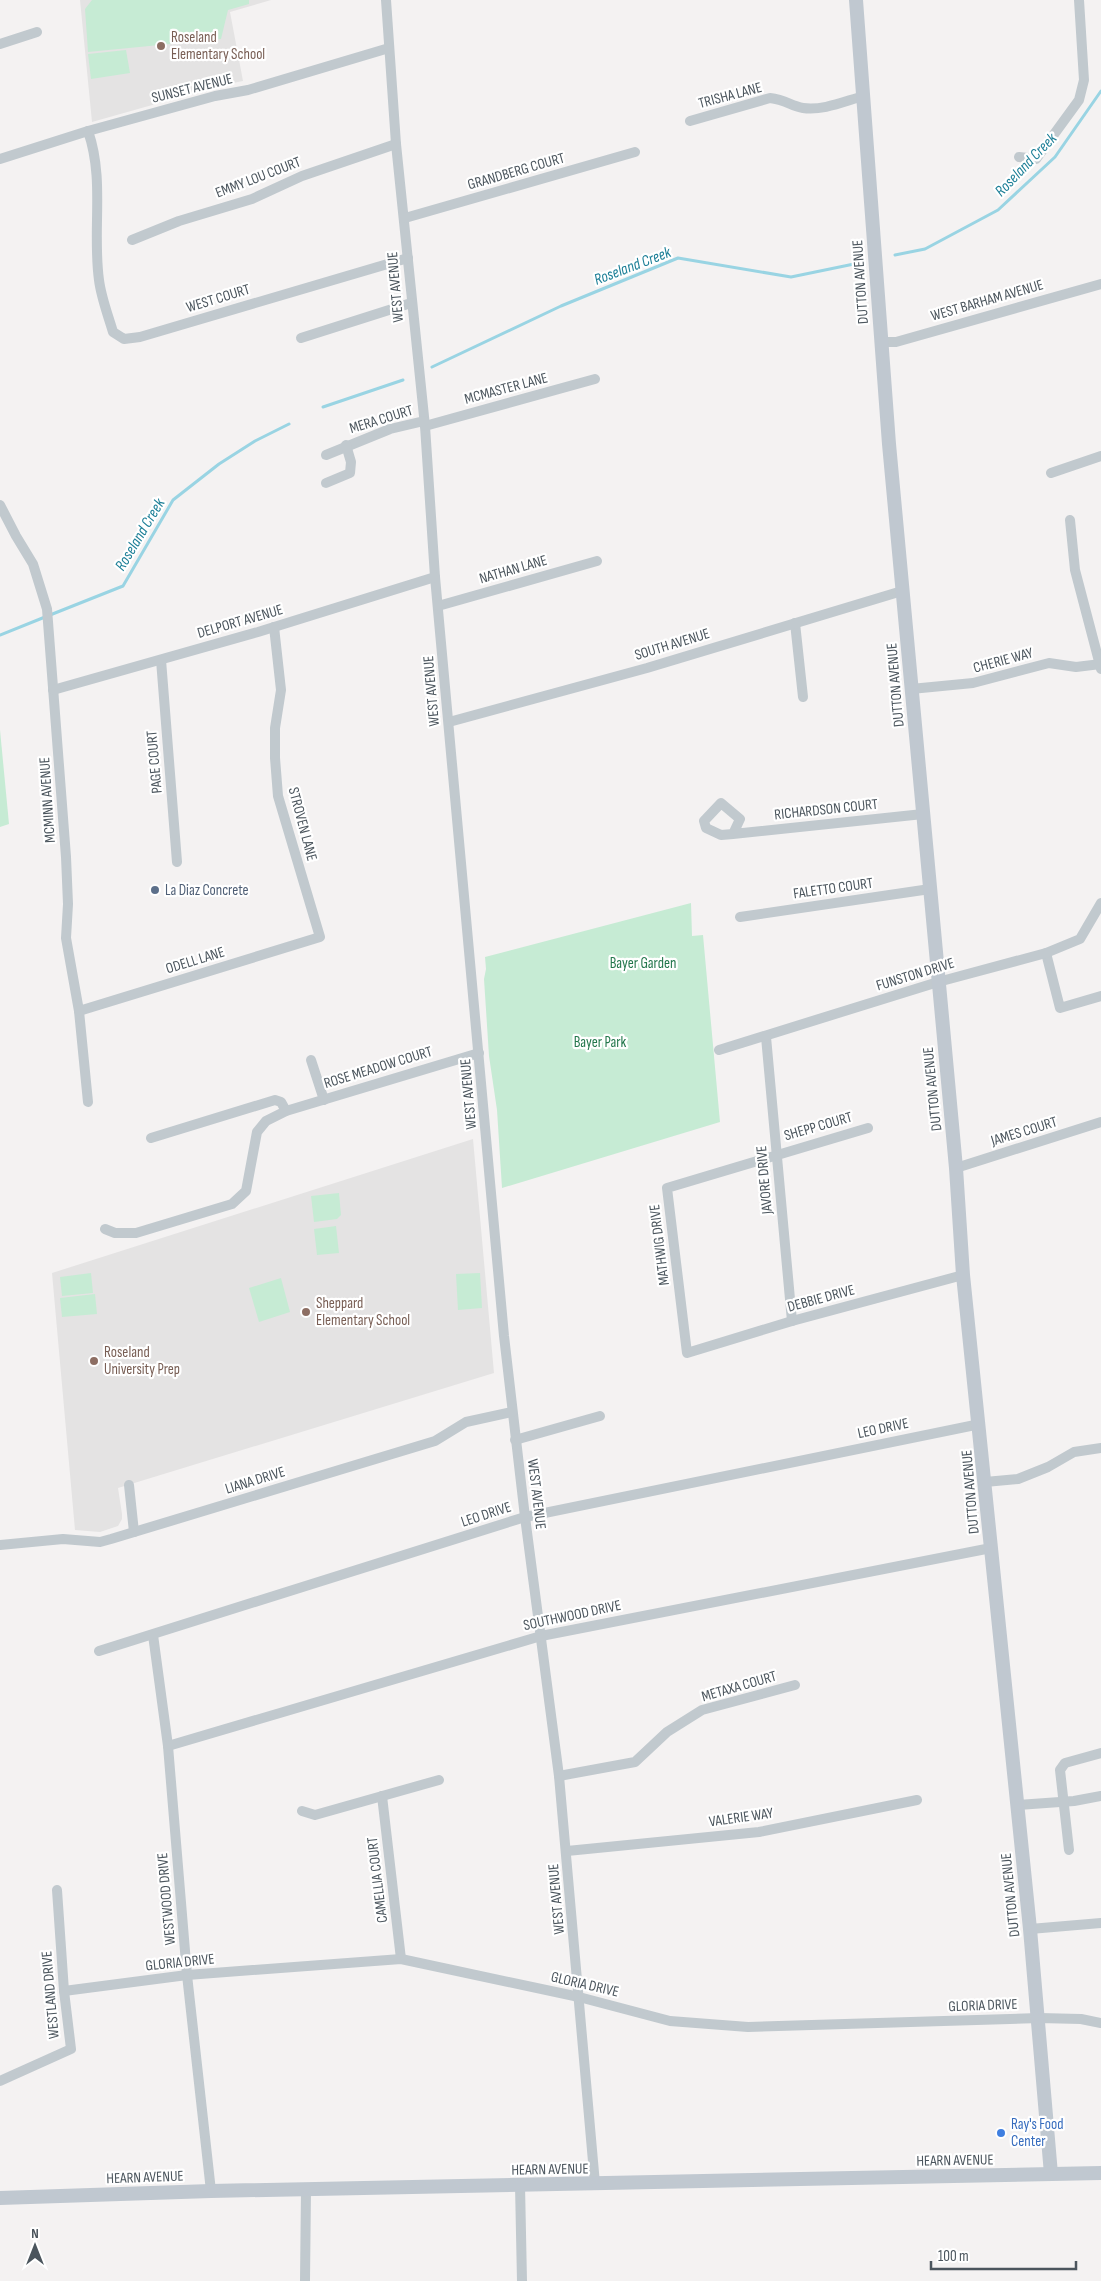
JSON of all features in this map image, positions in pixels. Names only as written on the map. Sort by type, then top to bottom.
[{"type":"main road","name":"DUTTON AVENUE","points":[[856,0],[880,342],[956,1168],[963,1275],[980,1424],[1039,2018],[1051,2174]]},
{"type":"main road","name":"HEARN AVENUE","points":[[0,2198],[211,2191],[520,2186],[1101,2172]]},
{"type":"street","name":"WEST AVENUE","points":[[386,0],[396,144],[405,218],[411,303],[424,424],[435,577],[512,1412],[559,1776],[595,2184]]},
{"type":"street","points":[[1019,157],[1036,158],[1079,100],[1084,80],[1078,0]]},
{"type":"street","points":[[0,44],[37,32]]},
{"type":"street","name":"SUNSET AVENUE","points":[[0,159],[88,131],[216,96],[248,90],[389,48]]},
{"type":"street","name":"TRISHA LANE","points":[[690,121],[770,98],[783,99],[802,108],[818,108],[864,96]]},
{"type":"street","name":"WEST COURT","points":[[88,131],[96,158],[98,178],[97,255],[99,281],[113,332],[124,339],[140,337],[408,258]]},
{"type":"street","name":"EMMY LOU COURT","points":[[132,240],[179,221],[252,199],[302,176],[396,144]]},
{"type":"street","name":"GRANDBERG COURT","points":[[405,218],[635,152]]},
{"type":"street","name":"WEST BARHAM AVENUE","points":[[880,342],[896,342],[1101,284]]},
{"type":"street","points":[[301,338],[411,303]]},
{"type":"street","name":"MCMASTER LANE","points":[[424,424],[595,379]]},
{"type":"street","name":"MERA COURT","points":[[326,454],[390,429],[424,424]]},
{"type":"street","name":"MERA COURT","points":[[326,483],[350,473],[351,462],[346,446]]},
{"type":"street","points":[[1051,473],[1101,456]]},
{"type":"street","name":"MCMINN AVENUE","points":[[0,505],[33,564],[47,609],[66,857],[68,904],[66,938],[79,1010],[88,1102]]},
{"type":"street","points":[[1070,520],[1075,570],[1101,666]]},
{"type":"street","name":"NATHAN LANE","points":[[438,606],[597,561]]},
{"type":"street","name":"DELPORT AVENUE","points":[[53,690],[274,627],[435,577]]},
{"type":"street","name":"SOUTH AVENUE","points":[[449,722],[600,681],[902,591]]},
{"type":"street","points":[[795,623],[802,697]]},
{"type":"street","name":"STROVEN LANE","points":[[274,627],[281,690],[275,728],[278,796],[320,937]]},
{"type":"street","name":"PAGE COURT","points":[[160,660],[177,862]]},
{"type":"street","name":"CHERIE WAY","points":[[911,689],[973,684],[1049,663],[1076,667],[1101,666]]},
{"type":"street","name":"RICHARDSON COURT","points":[[732,834],[922,814]]},
{"type":"street","name":"FALETTO COURT","points":[[740,916],[930,890]]},
{"type":"street","name":"FUNSTON DRIVE","points":[[719,1050],[938,982],[1046,952],[1080,939],[1101,903]]},
{"type":"street","name":"ODELL LANE","points":[[79,1010],[320,937]]},
{"type":"street","points":[[1046,952],[1060,1008],[1101,996]]},
{"type":"street","name":"JAVORE DRIVE","points":[[766,1036],[792,1321]]},
{"type":"street","name":"ROSE MEADOW COURT","points":[[105,1230],[115,1233],[136,1233],[232,1204],[246,1191],[257,1132],[266,1121],[286,1111],[479,1053]]},
{"type":"street","points":[[311,1060],[324,1100]]},
{"type":"street","points":[[151,1138],[275,1100],[281,1102],[286,1111]]},
{"type":"street","name":"JAMES COURT","points":[[956,1168],[1101,1122]]},
{"type":"street","name":"SHEPP COURT","points":[[776,1154],[868,1128]]},
{"type":"street","name":"MATHWIG DRIVE","points":[[687,1353],[667,1188],[776,1154]]},
{"type":"street","name":"DEBBIE DRIVE","points":[[687,1353],[792,1321],[963,1275]]},
{"type":"street","name":"LIANA DRIVE","points":[[0,1545],[63,1540],[100,1542],[436,1441],[466,1422],[512,1412]]},
{"type":"street","points":[[515,1440],[600,1416]]},
{"type":"street","name":"LEO DRIVE","points":[[99,1651],[525,1517],[980,1424]]},
{"type":"street","points":[[985,1482],[1018,1479],[1048,1467],[1074,1452],[1101,1448]]},
{"type":"street","points":[[129,1485],[134,1532]]},
{"type":"street","name":"SOUTHWOOD DRIVE","points":[[168,1746],[541,1636],[991,1548]]},
{"type":"street","name":"WESTWOOD DRIVE","points":[[153,1635],[168,1746],[187,1975],[211,2191]]},
{"type":"street","name":"METAXA COURT","points":[[559,1776],[635,1762],[667,1732],[702,1710],[795,1685]]},
{"type":"street","points":[[1069,1850],[1060,1770],[1065,1763],[1101,1753]]},
{"type":"street","points":[[302,1811],[315,1815],[439,1780]]},
{"type":"street","name":"CAMELLIA COURT","points":[[382,1796],[401,1959]]},
{"type":"street","points":[[1018,1805],[1063,1802],[1101,1796]]},
{"type":"street","name":"VALERIE WAY","points":[[567,1852],[759,1832],[918,1800]]},
{"type":"street","name":"WESTLAND DRIVE","points":[[0,2081],[71,2049],[64,1991],[57,1890]]},
{"type":"street","points":[[1030,1929],[1101,1923]]},
{"type":"street","name":"GLORIA DRIVE","points":[[64,1991],[187,1975],[401,1959],[579,1997],[670,2021],[748,2027],[1039,2018],[1081,2019],[1101,2023]]},
{"type":"street","points":[[520,2186],[522,2281]]},
{"type":"street","points":[[305,2281],[306,2189]]},
{"type":"shaded area","name":"Roseland Elementary School","points":[[80,0],[271,0],[230,12],[243,81],[92,122]]},
{"type":"shaded area","name":"Sheppard Elementary School","points":[[473,1139],[494,1373],[118,1488],[122,1519],[118,1526],[100,1532],[75,1530],[52,1273]]},
{"type":"green space","points":[[92,0],[249,0],[249,4],[228,10],[221,39],[88,52],[85,9]]},
{"type":"green space","points":[[126,50],[130,73],[91,79],[88,54]]},
{"type":"green space","points":[[0,730],[9,824],[0,827]]},
{"type":"green space","name":"Bayer Park","points":[[691,903],[692,936],[703,935],[720,1122],[502,1188],[497,1110],[489,1056],[484,979],[486,969],[485,957]]},
{"type":"green space","points":[[339,1193],[341,1215],[337,1219],[314,1222],[311,1196]]},
{"type":"green space","points":[[336,1226],[339,1253],[317,1255],[314,1229]]},
{"type":"green space","points":[[91,1273],[93,1293],[62,1296],[60,1277]]},
{"type":"green space","points":[[480,1273],[482,1308],[458,1310],[456,1274]]},
{"type":"green space","points":[[281,1278],[290,1312],[259,1322],[249,1288]]},
{"type":"green space","points":[[95,1294],[97,1314],[62,1317],[60,1298]]},
{"type":"waterway","name":"Roseland Creek","points":[[895,255],[925,249],[998,210],[1055,157],[1101,91]]},
{"type":"waterway","name":"Roseland Creek","points":[[432,367],[561,306],[678,258],[791,277],[854,264]]},
{"type":"waterway","name":"Roseland Creek","points":[[323,407],[403,380]]},
{"type":"waterway","name":"Roseland Creek","points":[[50,615],[123,586],[173,500],[219,464],[255,441],[289,424]]},
{"type":"waterway","name":"Roseland Creek","points":[[0,635],[45,617]]},
{"type":"place","name":"Roseland Elementary School","points":[[161,46]]},
{"type":"place","name":"La Diaz Concrete","points":[[155,890]]},
{"type":"place","name":"Sheppard Elementary School","points":[[306,1312]]},
{"type":"place","name":"Roseland University Prep","points":[[94,1361]]},
{"type":"place","name":"Ray's Food Center","points":[[1001,2133]]},
{"type":"park label","name":"Bayer Garden","points":[[643,963]]}]
